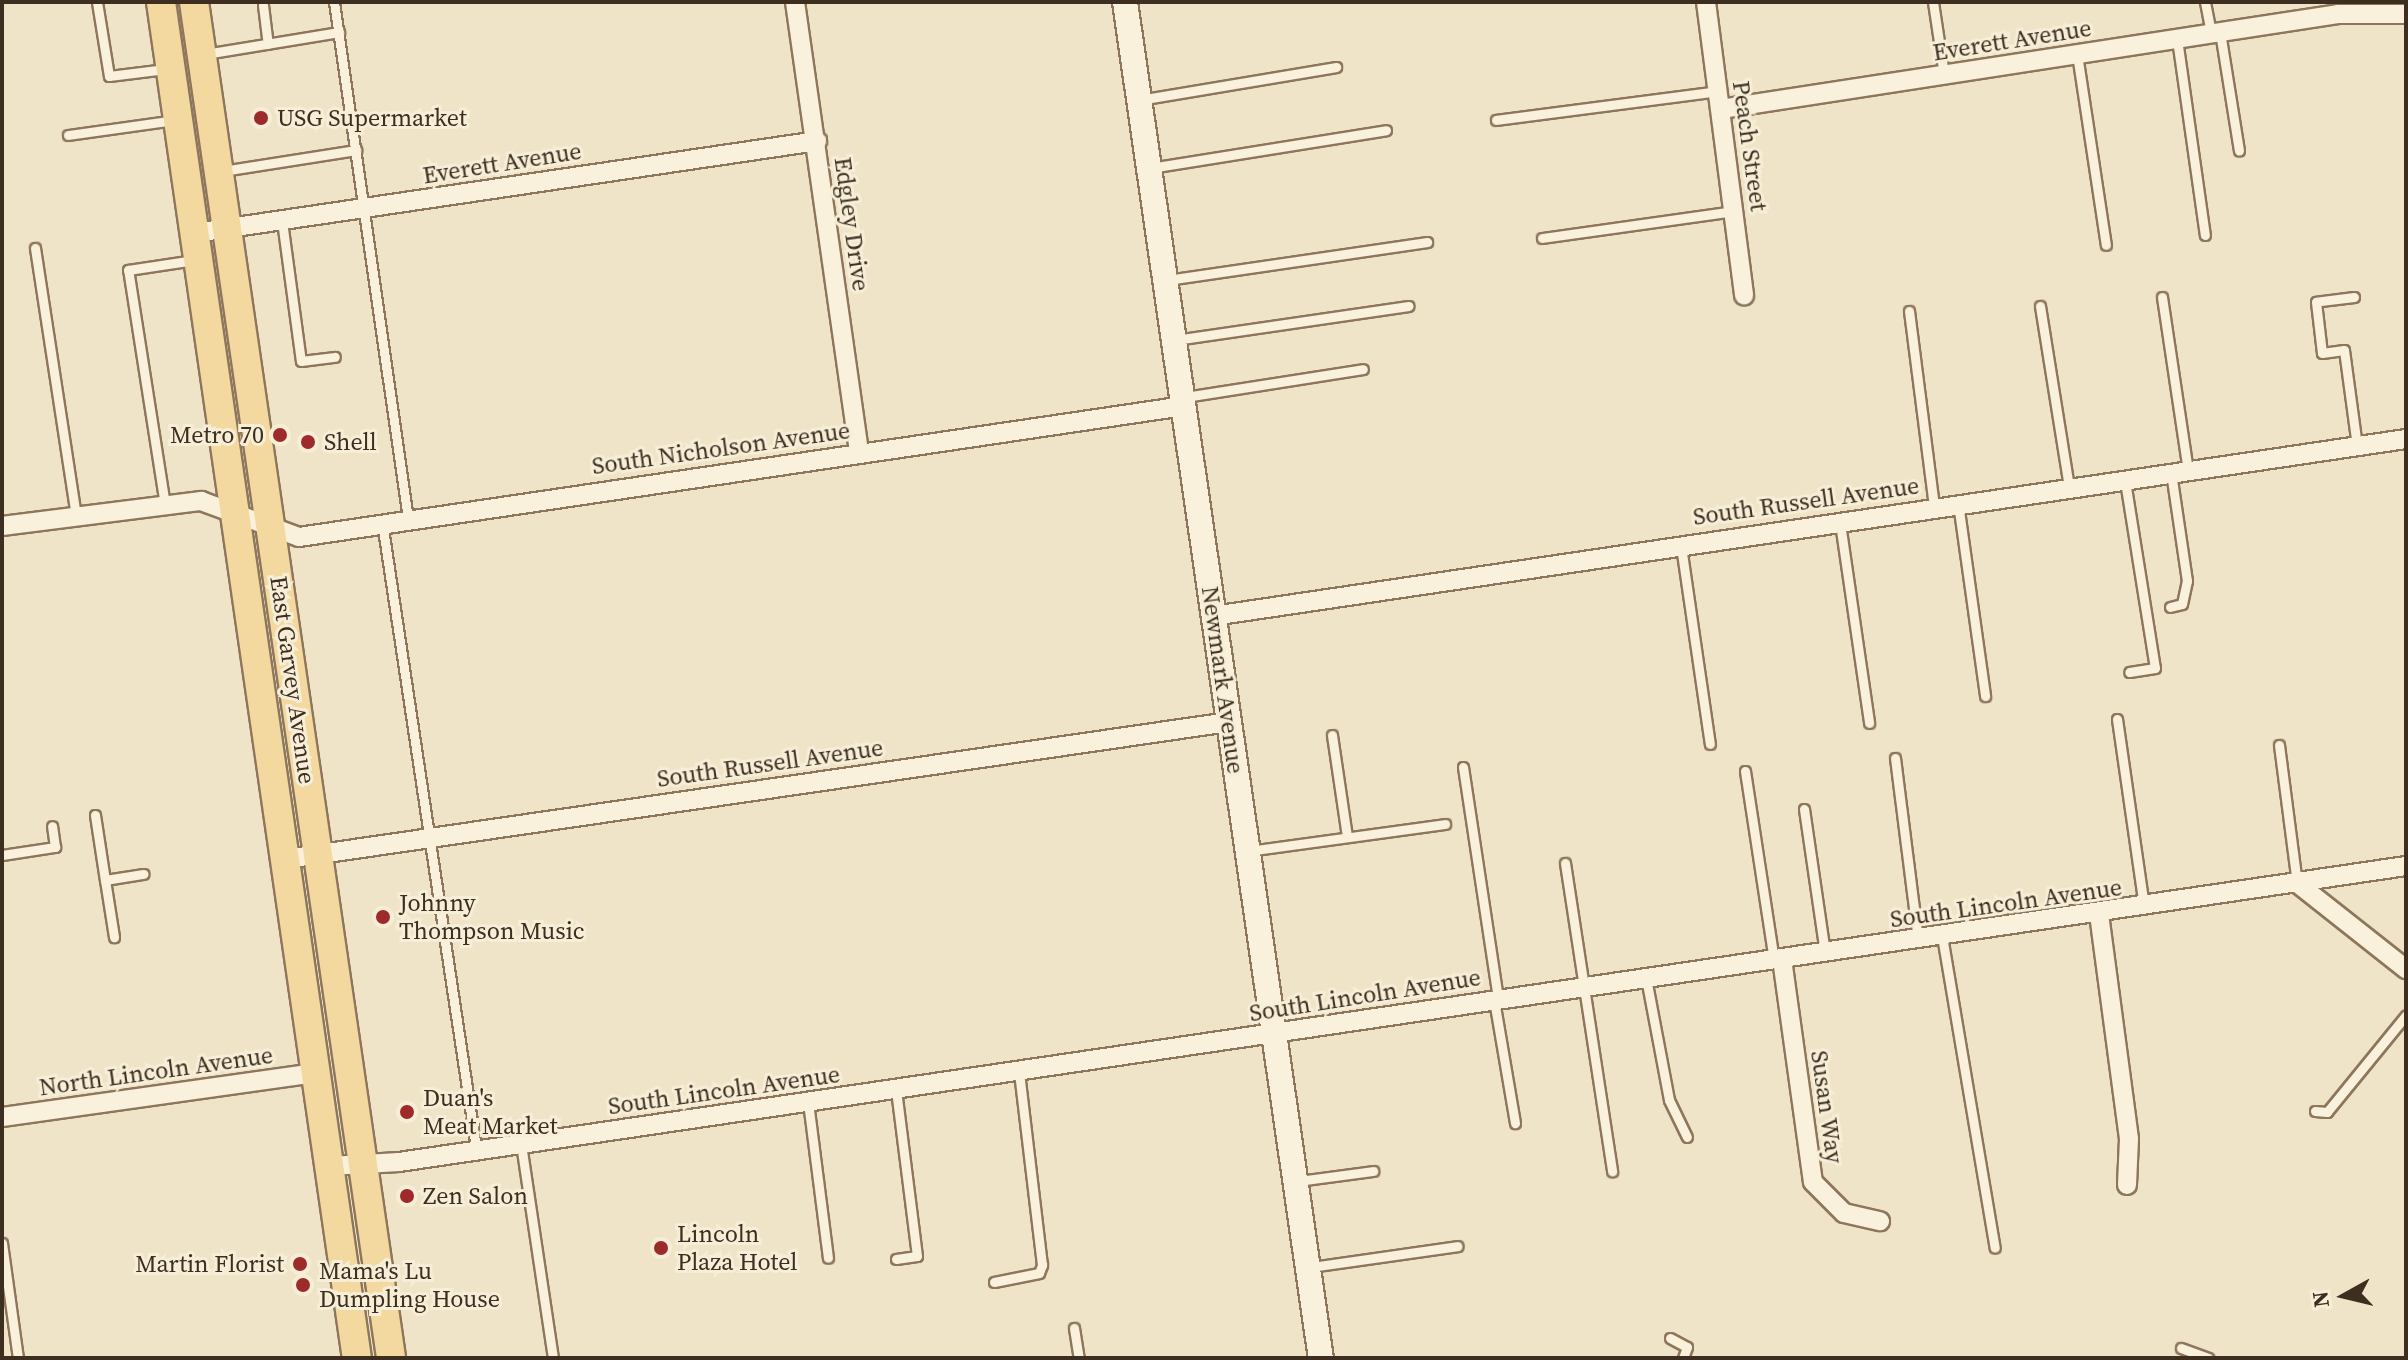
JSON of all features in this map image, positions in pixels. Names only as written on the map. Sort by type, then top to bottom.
[{"type":"main road","name":"East Garvey Avenue","points":[[161,2],[357,1358]]},
{"type":"main road","name":"East Garvey Avenue","points":[[194,2],[391,1358]]},
{"type":"street","name":"Edgley Drive","points":[[795,2],[859,452]]},
{"type":"street","name":"Newmark Avenue","points":[[1125,2],[1321,1358]]},
{"type":"street","name":"Peach Street","points":[[1706,2],[1744,296]]},
{"type":"street","name":"Everett Avenue","points":[[1719,100],[1944,75],[2215,33],[2306,10],[2406,14]]},
{"type":"street","name":"Everett Avenue","points":[[196,246],[227,228],[817,141]]},
{"type":"street","name":"South Nicholson Avenue","points":[[2,526],[201,501],[235,509],[299,537],[1183,402]]},
{"type":"street","name":"South Russell Avenue","points":[[1213,616],[1680,543],[2406,439]]},
{"type":"street","name":"South Russell Avenue","points":[[286,859],[1229,722]]},
{"type":"street","name":"South Lincoln Avenue","points":[[330,1166],[521,1144],[1496,999],[2099,914],[2406,866]]},
{"type":"street","points":[[2297,883],[2406,969]]},
{"type":"street","points":[[2099,914],[2129,1139],[2127,1185]]},
{"type":"street","name":"Susan Way","points":[[1778,959],[1813,1182],[1844,1213],[1880,1221]]},
{"type":"street","name":"North Lincoln Avenue","points":[[2,1117],[317,1073]]},
{"type":"lane","points":[[97,2],[109,76],[170,68]]},
{"type":"lane","points":[[334,2],[408,519]]},
{"type":"lane","points":[[1933,2],[1944,75]]},
{"type":"lane","points":[[2205,2],[2215,33],[2239,150]]},
{"type":"lane","points":[[263,5],[268,44]]},
{"type":"lane","points":[[202,55],[339,32]]},
{"type":"lane","points":[[2177,39],[2205,235]]},
{"type":"lane","points":[[2077,54],[2106,245]]},
{"type":"lane","points":[[1139,100],[1336,67]]},
{"type":"lane","points":[[1496,120],[1719,100]]},
{"type":"lane","points":[[68,135],[178,119]]},
{"type":"lane","points":[[1150,168],[1386,130]]},
{"type":"lane","points":[[219,171],[356,150]]},
{"type":"lane","points":[[1542,238],[1735,211]]},
{"type":"lane","points":[[282,221],[301,361],[335,357]]},
{"type":"lane","points":[[1167,280],[1427,242]]},
{"type":"lane","points":[[165,505],[128,270],[196,246]]},
{"type":"lane","points":[[35,248],[76,516]]},
{"type":"lane","points":[[2162,297],[2187,581],[2182,604],[2170,607]]},
{"type":"lane","points":[[2354,297],[2316,302],[2322,353],[2344,350],[2357,446]]},
{"type":"lane","points":[[1175,340],[1409,306]]},
{"type":"lane","points":[[2040,306],[2069,487]]},
{"type":"lane","points":[[1909,311],[1934,506]]},
{"type":"lane","points":[[1183,402],[1363,369]]},
{"type":"lane","points":[[2125,479],[2155,668],[2129,672]]},
{"type":"lane","points":[[1958,503],[1985,696]]},
{"type":"lane","points":[[1840,520],[1869,723]]},
{"type":"lane","points":[[382,522],[476,1148]]},
{"type":"lane","points":[[1680,543],[1710,744]]},
{"type":"lane","points":[[2117,719],[2144,907]]},
{"type":"lane","points":[[1332,735],[1347,837]]},
{"type":"lane","points":[[2279,745],[2297,883]]},
{"type":"lane","points":[[1895,758],[1918,940]]},
{"type":"lane","points":[[1463,767],[1515,1123]]},
{"type":"lane","points":[[1745,771],[1778,959]]},
{"type":"lane","points":[[1804,809],[1825,953]]},
{"type":"lane","points":[[95,815],[114,937]]},
{"type":"lane","points":[[1248,851],[1445,824]]},
{"type":"lane","points":[[2,855],[55,847],[52,826]]},
{"type":"lane","points":[[1565,863],[1612,1171]]},
{"type":"lane","points":[[105,880],[144,874]]},
{"type":"lane","points":[[1942,936],[1995,1248]]},
{"type":"lane","points":[[1646,978],[1669,1100],[1687,1137]]},
{"type":"lane","points":[[2315,1111],[2327,1112],[2406,1015]]},
{"type":"lane","points":[[994,1282],[1039,1273],[1042,1265],[1019,1071]]},
{"type":"lane","points":[[896,1089],[917,1256],[896,1259]]},
{"type":"lane","points":[[808,1102],[828,1258]]},
{"type":"lane","points":[[521,1144],[553,1358]]},
{"type":"lane","points":[[1295,1182],[1373,1171]]},
{"type":"lane","points":[[2,1243],[18,1358]]},
{"type":"lane","points":[[1308,1268],[1458,1246]]},
{"type":"lane","points":[[1074,1328],[1079,1358]]},
{"type":"lane","points":[[1670,1338],[1687,1347],[1683,1358]]},
{"type":"lane","points":[[2181,1348],[2208,1358]]},
{"type":"place","name":"USG Supermarket","points":[[261,118]]},
{"type":"place","name":"Metro 70","points":[[280,435]]},
{"type":"place","name":"Shell","points":[[308,442]]},
{"type":"place","name":"Johnny Thompson Music","points":[[383,917]]},
{"type":"place","name":"Duan's Meat Market","points":[[407,1112]]},
{"type":"place","name":"Zen Salon","points":[[407,1196]]},
{"type":"place","name":"Lincoln Plaza Hotel","points":[[661,1248]]},
{"type":"place","name":"Martin Florist","points":[[300,1264]]},
{"type":"place","name":"Mama's Lu Dumpling House","points":[[303,1285]]}]
